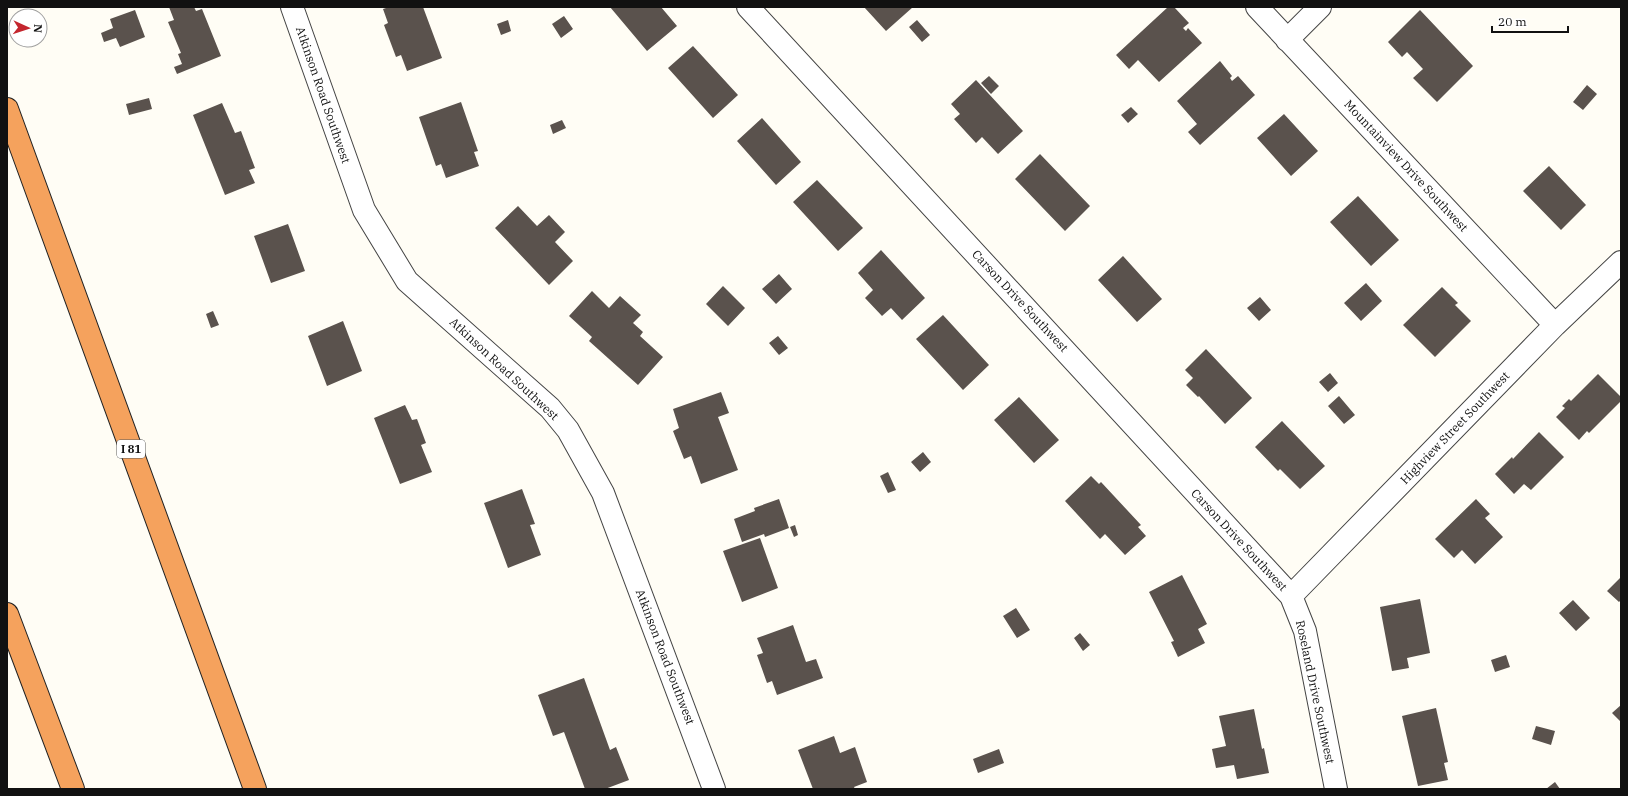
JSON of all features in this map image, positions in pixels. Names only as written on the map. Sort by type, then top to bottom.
[{"type":"highway","name":"I 81","points":[[7,109],[255,789]]},
{"type":"highway","points":[[7,614],[73,789]]},
{"type":"street","name":"Atkinson Road Southwest","points":[[292,7],[364,210],[407,281],[550,408],[568,430],[603,493],[714,789]]},
{"type":"street","name":"Carson Drive Southwest","points":[[748,7],[1291,596]]},
{"type":"street","name":"Mountainview Drive Southwest","points":[[1257,7],[1555,325]]},
{"type":"street","points":[[1287,40],[1320,7]]},
{"type":"street","name":"Highview Street Southwest","points":[[1291,596],[1555,325],[1621,262]]},
{"type":"street","name":"Roseland Drive Southwest","points":[[1291,596],[1304,631],[1336,789]]},
{"type":"building","points":[[169,7],[194,7],[196,11],[202,9],[221,56],[177,74],[174,67],[182,64],[178,54],[181,53],[168,22],[174,20]]},
{"type":"building","points":[[389,7],[423,7],[442,58],[407,71],[401,55],[396,57],[384,25],[388,23],[383,9]]},
{"type":"building","points":[[610,7],[661,7],[677,26],[647,51]]},
{"type":"building","points":[[864,7],[913,7],[886,31]]},
{"type":"building","points":[[1168,7],[1174,7],[1189,23],[1183,28],[1186,31],[1188,28],[1202,43],[1159,82],[1138,60],[1129,69],[1116,55]]},
{"type":"building","points":[[135,10],[145,37],[120,47],[116,38],[104,42],[101,33],[113,28],[110,19]]},
{"type":"building","points":[[1420,10],[1473,66],[1437,102],[1413,78],[1423,69],[1407,52],[1402,57],[1388,42]]},
{"type":"building","points":[[564,16],[573,29],[561,38],[552,24]]},
{"type":"building","points":[[508,20],[511,31],[501,35],[497,24]]},
{"type":"building","points":[[917,20],[930,35],[922,42],[909,27]]},
{"type":"building","points":[[693,46],[738,95],[713,118],[668,68]]},
{"type":"building","points":[[1220,61],[1232,76],[1230,78],[1232,81],[1238,76],[1255,95],[1200,145],[1188,132],[1197,124],[1177,101]]},
{"type":"building","points":[[989,76],[999,86],[991,94],[981,83]]},
{"type":"building","points":[[976,80],[1023,131],[998,154],[982,137],[976,143],[954,119],[960,114],[951,104]]},
{"type":"building","points":[[1587,85],[1597,94],[1583,110],[1573,102]]},
{"type":"building","points":[[149,98],[152,109],[129,115],[126,104]]},
{"type":"building","points":[[461,102],[478,151],[474,152],[479,166],[446,178],[441,164],[436,166],[419,117]]},
{"type":"building","points":[[222,103],[235,133],[241,131],[255,168],[249,170],[255,183],[225,195],[193,115]]},
{"type":"building","points":[[1131,107],[1138,114],[1128,123],[1121,115]]},
{"type":"building","points":[[1284,114],[1318,151],[1291,176],[1257,138]]},
{"type":"building","points":[[762,118],[801,162],[776,185],[737,141]]},
{"type":"building","points":[[562,120],[566,128],[553,134],[550,125]]},
{"type":"building","points":[[1040,154],[1090,206],[1065,231],[1015,179]]},
{"type":"building","points":[[1549,166],[1586,205],[1561,230],[1523,191]]},
{"type":"building","points":[[817,180],[863,228],[838,251],[793,202]]},
{"type":"building","points":[[1358,196],[1399,240],[1371,266],[1330,222]]},
{"type":"building","points":[[518,206],[537,226],[549,215],[565,232],[555,242],[573,261],[549,285],[495,228]]},
{"type":"building","points":[[288,224],[305,271],[271,283],[254,236]]},
{"type":"building","points":[[881,250],[925,298],[902,320],[891,308],[882,316],[865,298],[873,290],[858,273]]},
{"type":"building","points":[[1123,256],[1162,299],[1137,322],[1098,280]]},
{"type":"building","points":[[779,274],[792,289],[776,304],[762,289]]},
{"type":"building","points":[[1366,283],[1382,301],[1361,321],[1344,303]]},
{"type":"building","points":[[723,286],[745,308],[728,326],[706,304]]},
{"type":"building","points":[[1442,287],[1458,303],[1455,305],[1471,321],[1435,357],[1403,325]]},
{"type":"building","points":[[592,291],[609,308],[620,296],[641,315],[633,323],[643,332],[640,336],[663,357],[638,385],[589,341],[592,337],[569,316]]},
{"type":"building","points":[[1260,297],[1271,310],[1259,321],[1247,308]]},
{"type":"building","points":[[213,311],[219,325],[211,328],[206,314]]},
{"type":"building","points":[[943,315],[989,365],[963,390],[916,339]]},
{"type":"building","points":[[343,321],[362,371],[327,386],[308,336]]},
{"type":"building","points":[[778,336],[788,348],[779,355],[769,343]]},
{"type":"building","points":[[1206,349],[1252,398],[1225,424],[1199,396],[1198,397],[1186,385],[1193,378],[1185,370]]},
{"type":"building","points":[[1330,373],[1338,383],[1328,392],[1319,382]]},
{"type":"building","points":[[1598,374],[1621,397],[1621,401],[1589,433],[1587,431],[1579,440],[1556,417],[1565,408],[1562,406],[1569,399],[1571,401]]},
{"type":"building","points":[[721,392],[729,413],[718,417],[738,470],[701,484],[691,456],[684,459],[673,431],[679,428],[673,409]]},
{"type":"building","points":[[1339,396],[1355,415],[1344,424],[1328,406]]},
{"type":"building","points":[[1019,397],[1059,440],[1034,463],[994,420]]},
{"type":"building","points":[[405,405],[412,420],[417,419],[426,443],[421,445],[432,472],[400,484],[374,418]]},
{"type":"building","points":[[1282,421],[1325,466],[1300,489],[1280,469],[1278,471],[1255,447]]},
{"type":"building","points":[[1539,432],[1564,457],[1531,490],[1524,484],[1514,494],[1495,474],[1512,457],[1513,459]]},
{"type":"building","points":[[923,452],[931,462],[920,472],[911,462]]},
{"type":"building","points":[[888,472],[896,490],[888,493],[880,476]]},
{"type":"building","points":[[1091,476],[1099,484],[1101,482],[1141,525],[1138,527],[1146,536],[1125,555],[1105,534],[1100,539],[1065,501]]},
{"type":"building","points":[[522,489],[535,524],[530,525],[541,555],[508,568],[484,503]]},
{"type":"building","points":[[779,499],[789,528],[765,537],[764,534],[742,542],[734,519],[755,511],[754,508]]},
{"type":"building","points":[[1476,499],[1490,514],[1485,518],[1503,537],[1475,564],[1462,550],[1454,558],[1435,539]]},
{"type":"building","points":[[795,525],[798,535],[794,537],[790,527]]},
{"type":"building","points":[[760,538],[778,588],[742,602],[723,551]]},
{"type":"building","points":[[1182,575],[1207,624],[1198,629],[1205,643],[1178,657],[1171,642],[1174,641],[1149,592]]},
{"type":"building","points":[[1620,578],[1621,600],[1619,602],[1607,591]]},
{"type":"building","points":[[1420,599],[1430,653],[1407,658],[1409,668],[1392,671],[1380,607]]},
{"type":"building","points":[[1573,600],[1590,618],[1576,631],[1559,613]]},
{"type":"building","points":[[1016,608],[1030,630],[1017,638],[1003,616]]},
{"type":"building","points":[[793,625],[806,662],[816,659],[823,678],[777,695],[772,681],[767,683],[757,655],[763,653],[757,638]]},
{"type":"building","points":[[1080,633],[1090,645],[1083,651],[1074,638]]},
{"type":"building","points":[[1506,655],[1510,667],[1495,672],[1491,660]]},
{"type":"building","points":[[584,678],[610,750],[616,747],[629,780],[605,789],[585,789],[564,732],[553,736],[538,695]]},
{"type":"building","points":[[1621,705],[1621,722],[1612,713]]},
{"type":"building","points":[[1436,708],[1448,762],[1444,763],[1448,780],[1418,786],[1402,716]]},
{"type":"building","points":[[1254,709],[1262,749],[1264,748],[1269,773],[1237,779],[1234,765],[1216,768],[1212,749],[1226,746],[1219,716]]},
{"type":"building","points":[[1536,726],[1555,731],[1551,745],[1532,739]]},
{"type":"building","points":[[834,736],[840,753],[855,747],[867,782],[854,787],[855,789],[813,789],[798,750]]},
{"type":"building","points":[[999,749],[1004,763],[978,773],[973,759]]},
{"type":"building","points":[[1555,782],[1560,789],[1546,789]]}]
